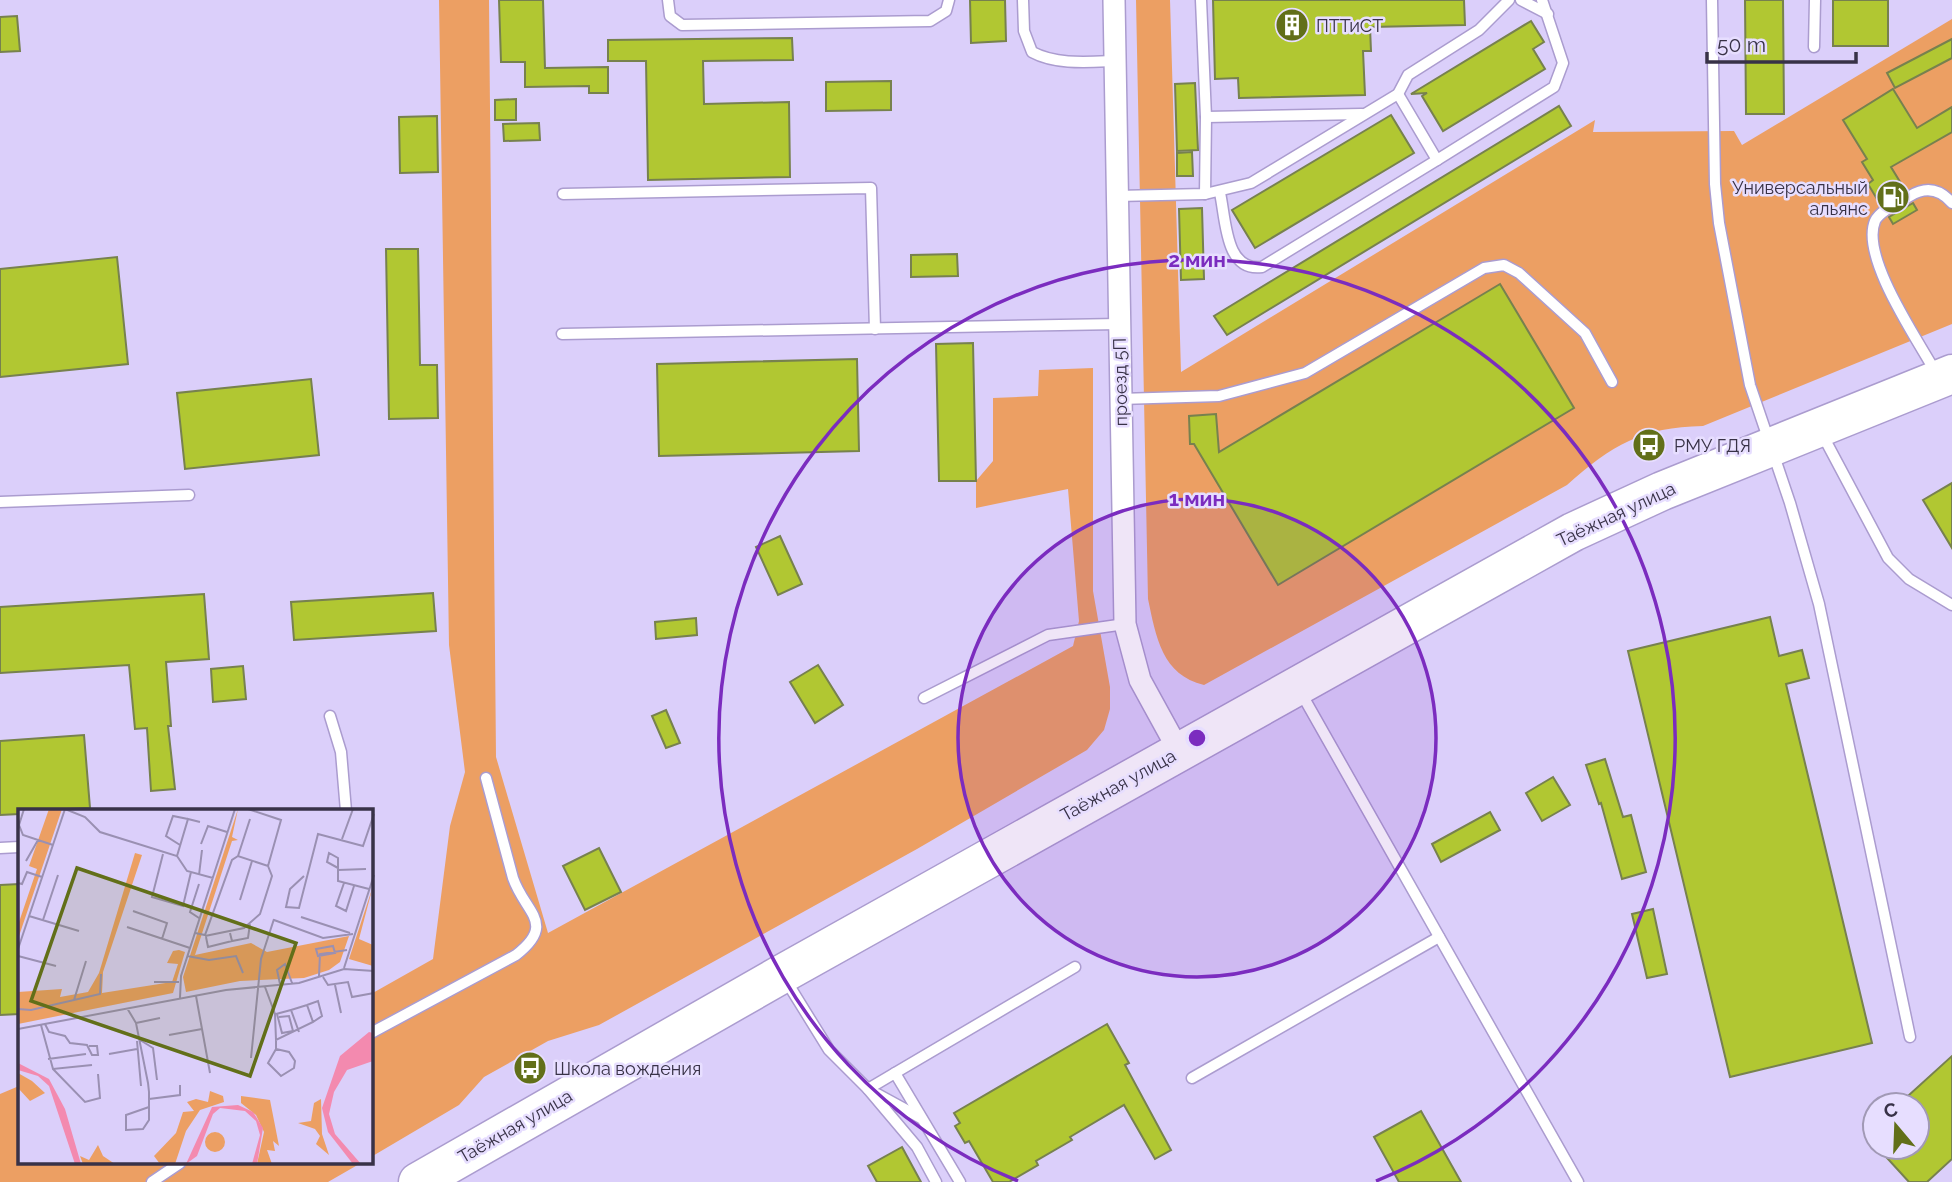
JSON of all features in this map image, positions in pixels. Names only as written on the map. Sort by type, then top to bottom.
[{"type":"highway","name":"Таёжная улица","points":[[418,1182],[782,974],[1573,532],[1639,501],[1946,377]]},
{"type":"street","name":"проезд 5П","points":[[1114,0],[1125,624],[1140,680],[1179,751]]},
{"type":"lane","points":[[668,0],[670,16],[682,25],[930,21],[946,11],[949,0]]},
{"type":"lane","points":[[1023,0],[1024,31],[1032,52],[1041,57],[1064,60],[1115,61]]},
{"type":"lane","points":[[1201,0],[1206,117],[1205,194]]},
{"type":"lane","points":[[1117,196],[1220,193],[1251,183],[1398,94],[1408,75],[1417,67],[1479,30],[1509,0]]},
{"type":"lane","points":[[1521,0],[1548,14]]},
{"type":"lane","points":[[1220,193],[1233,253],[1241,264],[1252,269],[1262,267],[1554,87],[1563,63],[1542,0]]},
{"type":"lane","points":[[1712,0],[1712,132],[1719,223],[1749,385],[1772,447],[1825,628],[1910,1037]]},
{"type":"lane","points":[[1814,47],[1815,0]]},
{"type":"lane","points":[[1398,94],[1437,160]]},
{"type":"lane","points":[[1206,117],[1365,113]]},
{"type":"lane","points":[[563,194],[871,188],[875,329]]},
{"type":"lane","points":[[1946,377],[1878,268],[1874,227],[1881,214],[1925,189],[1938,191],[1952,203]]},
{"type":"lane","points":[[1120,399],[1219,396],[1294,376],[1484,268],[1504,265],[1519,273],[1585,333],[1612,382]]},
{"type":"lane","points":[[562,334],[1119,324]]},
{"type":"lane","points":[[1819,428],[1888,558],[1909,579],[1950,602]]},
{"type":"lane","points":[[0,502],[188,495]]},
{"type":"lane","points":[[924,698],[1048,635],[1125,624]]},
{"type":"lane","points":[[1297,685],[1578,1182]]},
{"type":"lane","points":[[330,716],[341,752],[346,809]]},
{"type":"lane","points":[[373,1033],[516,955],[531,943],[536,934],[533,912],[513,878],[486,778]]},
{"type":"lane","points":[[0,848],[18,847]]},
{"type":"lane","points":[[1192,1078],[1439,937]]},
{"type":"lane","points":[[868,1089],[1075,967]]},
{"type":"lane","points":[[782,974],[829,1050],[868,1089],[917,1147],[936,1182]]},
{"type":"lane","points":[[895,1073],[960,1182]]},
{"type":"lane","points":[[868,1089],[923,1119]]},
{"type":"lane","points":[[152,1182],[179,1164]]},
{"type":"shaded area","points":[[439,0],[489,0],[496,757],[548,933],[1073,646],[1079,621],[1068,489],[976,508],[976,481],[993,461],[993,398],[1038,396],[1039,370],[1093,368],[1093,591],[1110,687],[1110,709],[1104,730],[1087,750],[917,849],[599,1025],[548,1041],[484,1077],[459,1105],[373,1156],[373,993],[433,959],[450,826],[465,772],[449,645]]},
{"type":"shaded area","points":[[1136,0],[1170,0],[1181,372],[1595,120],[1593,132],[1734,131],[1742,145],[1952,19],[1952,324],[1703,426],[1662,430],[1629,441],[1599,459],[1567,485],[1204,685],[1190,680],[1179,673],[1163,652],[1148,599]]},
{"type":"shaded area","points":[[18,1086],[18,1164],[359,1164],[328,1182],[0,1182],[0,1094]]},
{"type":"building","points":[[499,0],[543,0],[545,68],[608,67],[608,93],[589,93],[589,86],[525,87],[525,62],[501,62]]},
{"type":"building","points":[[970,0],[1005,0],[1006,41],[971,43]]},
{"type":"building","name":"ПТТиСТ","points":[[1213,0],[1464,0],[1465,25],[1370,27],[1371,51],[1363,51],[1365,95],[1239,98],[1238,78],[1215,79]]},
{"type":"building","points":[[1745,0],[1783,0],[1784,114],[1746,114]]},
{"type":"building","points":[[1833,0],[1888,0],[1888,46],[1833,46]]},
{"type":"building","points":[[17,16],[20,51],[0,52],[0,17]]},
{"type":"building","points":[[1531,21],[1544,42],[1533,49],[1545,69],[1443,131],[1422,96],[1427,93],[1411,94]]},
{"type":"building","points":[[792,38],[793,60],[703,61],[704,104],[789,102],[790,177],[648,180],[646,61],[608,61],[608,40]]},
{"type":"building","points":[[1952,39],[1952,58],[1895,88],[1887,73]]},
{"type":"building","points":[[891,81],[891,110],[826,111],[826,82]]},
{"type":"building","points":[[1195,83],[1198,150],[1177,151],[1175,84]]},
{"type":"building","points":[[1893,89],[1917,128],[1952,107],[1952,132],[1891,167],[1905,190],[1880,204],[1868,184],[1873,180],[1862,162],[1867,159],[1843,120]]},
{"type":"building","points":[[516,99],[516,120],[495,120],[495,100]]},
{"type":"building","points":[[1559,106],[1571,126],[1227,335],[1214,316]]},
{"type":"building","points":[[1391,115],[1414,153],[1255,248],[1232,210]]},
{"type":"building","points":[[437,116],[438,172],[400,173],[399,117]]},
{"type":"building","points":[[539,123],[540,140],[504,141],[503,124]]},
{"type":"building","points":[[1192,152],[1193,176],[1177,176],[1177,153]]},
{"type":"building","points":[[1913,203],[1917,210],[1893,224],[1889,217]]},
{"type":"building","points":[[1202,208],[1204,279],[1181,280],[1179,209]]},
{"type":"building","points":[[386,249],[418,249],[420,365],[437,365],[438,418],[389,419]]},
{"type":"building","points":[[957,254],[958,276],[911,277],[911,255]]},
{"type":"building","points":[[117,257],[128,364],[0,377],[0,269]]},
{"type":"building","points":[[1500,284],[1574,408],[1278,585],[1194,444],[1190,444],[1189,416],[1216,414],[1219,452]]},
{"type":"building","points":[[973,343],[976,481],[939,481],[936,344]]},
{"type":"building","points":[[857,359],[859,451],[659,456],[657,364]]},
{"type":"building","points":[[311,379],[319,455],[185,469],[177,393]]},
{"type":"building","points":[[1952,483],[1952,548],[1923,500]]},
{"type":"building","points":[[780,536],[802,584],[778,595],[756,547]]},
{"type":"building","points":[[433,593],[436,631],[294,640],[291,602]]},
{"type":"building","points":[[204,594],[209,659],[166,662],[171,726],[168,726],[175,789],[151,791],[147,728],[135,729],[129,665],[0,673],[0,607]]},
{"type":"building","points":[[1770,617],[1779,656],[1802,650],[1809,678],[1786,684],[1872,1043],[1730,1077],[1628,651]]},
{"type":"building","points":[[696,618],[697,635],[656,639],[655,622]]},
{"type":"building","points":[[818,665],[843,705],[815,723],[790,682]]},
{"type":"building","points":[[243,666],[246,699],[213,702],[211,669]]},
{"type":"building","points":[[666,710],[680,743],[666,748],[652,716]]},
{"type":"building","points":[[84,735],[90,808],[18,809],[18,814],[0,815],[0,741]]},
{"type":"building","points":[[1605,759],[1623,817],[1631,815],[1646,872],[1622,879],[1601,803],[1599,804],[1586,765]]},
{"type":"building","points":[[1553,777],[1570,805],[1542,821],[1526,793]]},
{"type":"building","points":[[1490,812],[1500,830],[1441,862],[1432,844]]},
{"type":"building","points":[[599,848],[621,892],[585,910],[563,866]]},
{"type":"building","points":[[18,884],[18,1014],[0,1015],[0,885]]},
{"type":"building","points":[[1653,909],[1667,974],[1647,978],[1632,914]]},
{"type":"building","points":[[1107,1024],[1129,1063],[1125,1065],[1171,1150],[1155,1159],[1124,1105],[1070,1137],[1072,1140],[1036,1161],[1038,1165],[1009,1182],[993,1182],[969,1141],[965,1143],[955,1126],[960,1123],[954,1113]]},
{"type":"building","points":[[1952,1056],[1952,1159],[1927,1182],[1909,1182],[1890,1161],[1931,1161],[1931,1091],[1913,1091]]},
{"type":"building","points":[[1421,1111],[1461,1182],[1399,1182],[1374,1137]]},
{"type":"building","points":[[902,1147],[921,1182],[877,1182],[868,1166]]},
{"type":"place","name":"ПТТиСТ","points":[[1292,25]]},
{"type":"place","name":"Универсальный альянс","points":[[1893,197]]},
{"type":"place","name":"РМУ ГДЯ","points":[[1649,445]]},
{"type":"place","name":"Школа вождения","points":[[530,1068]]}]
